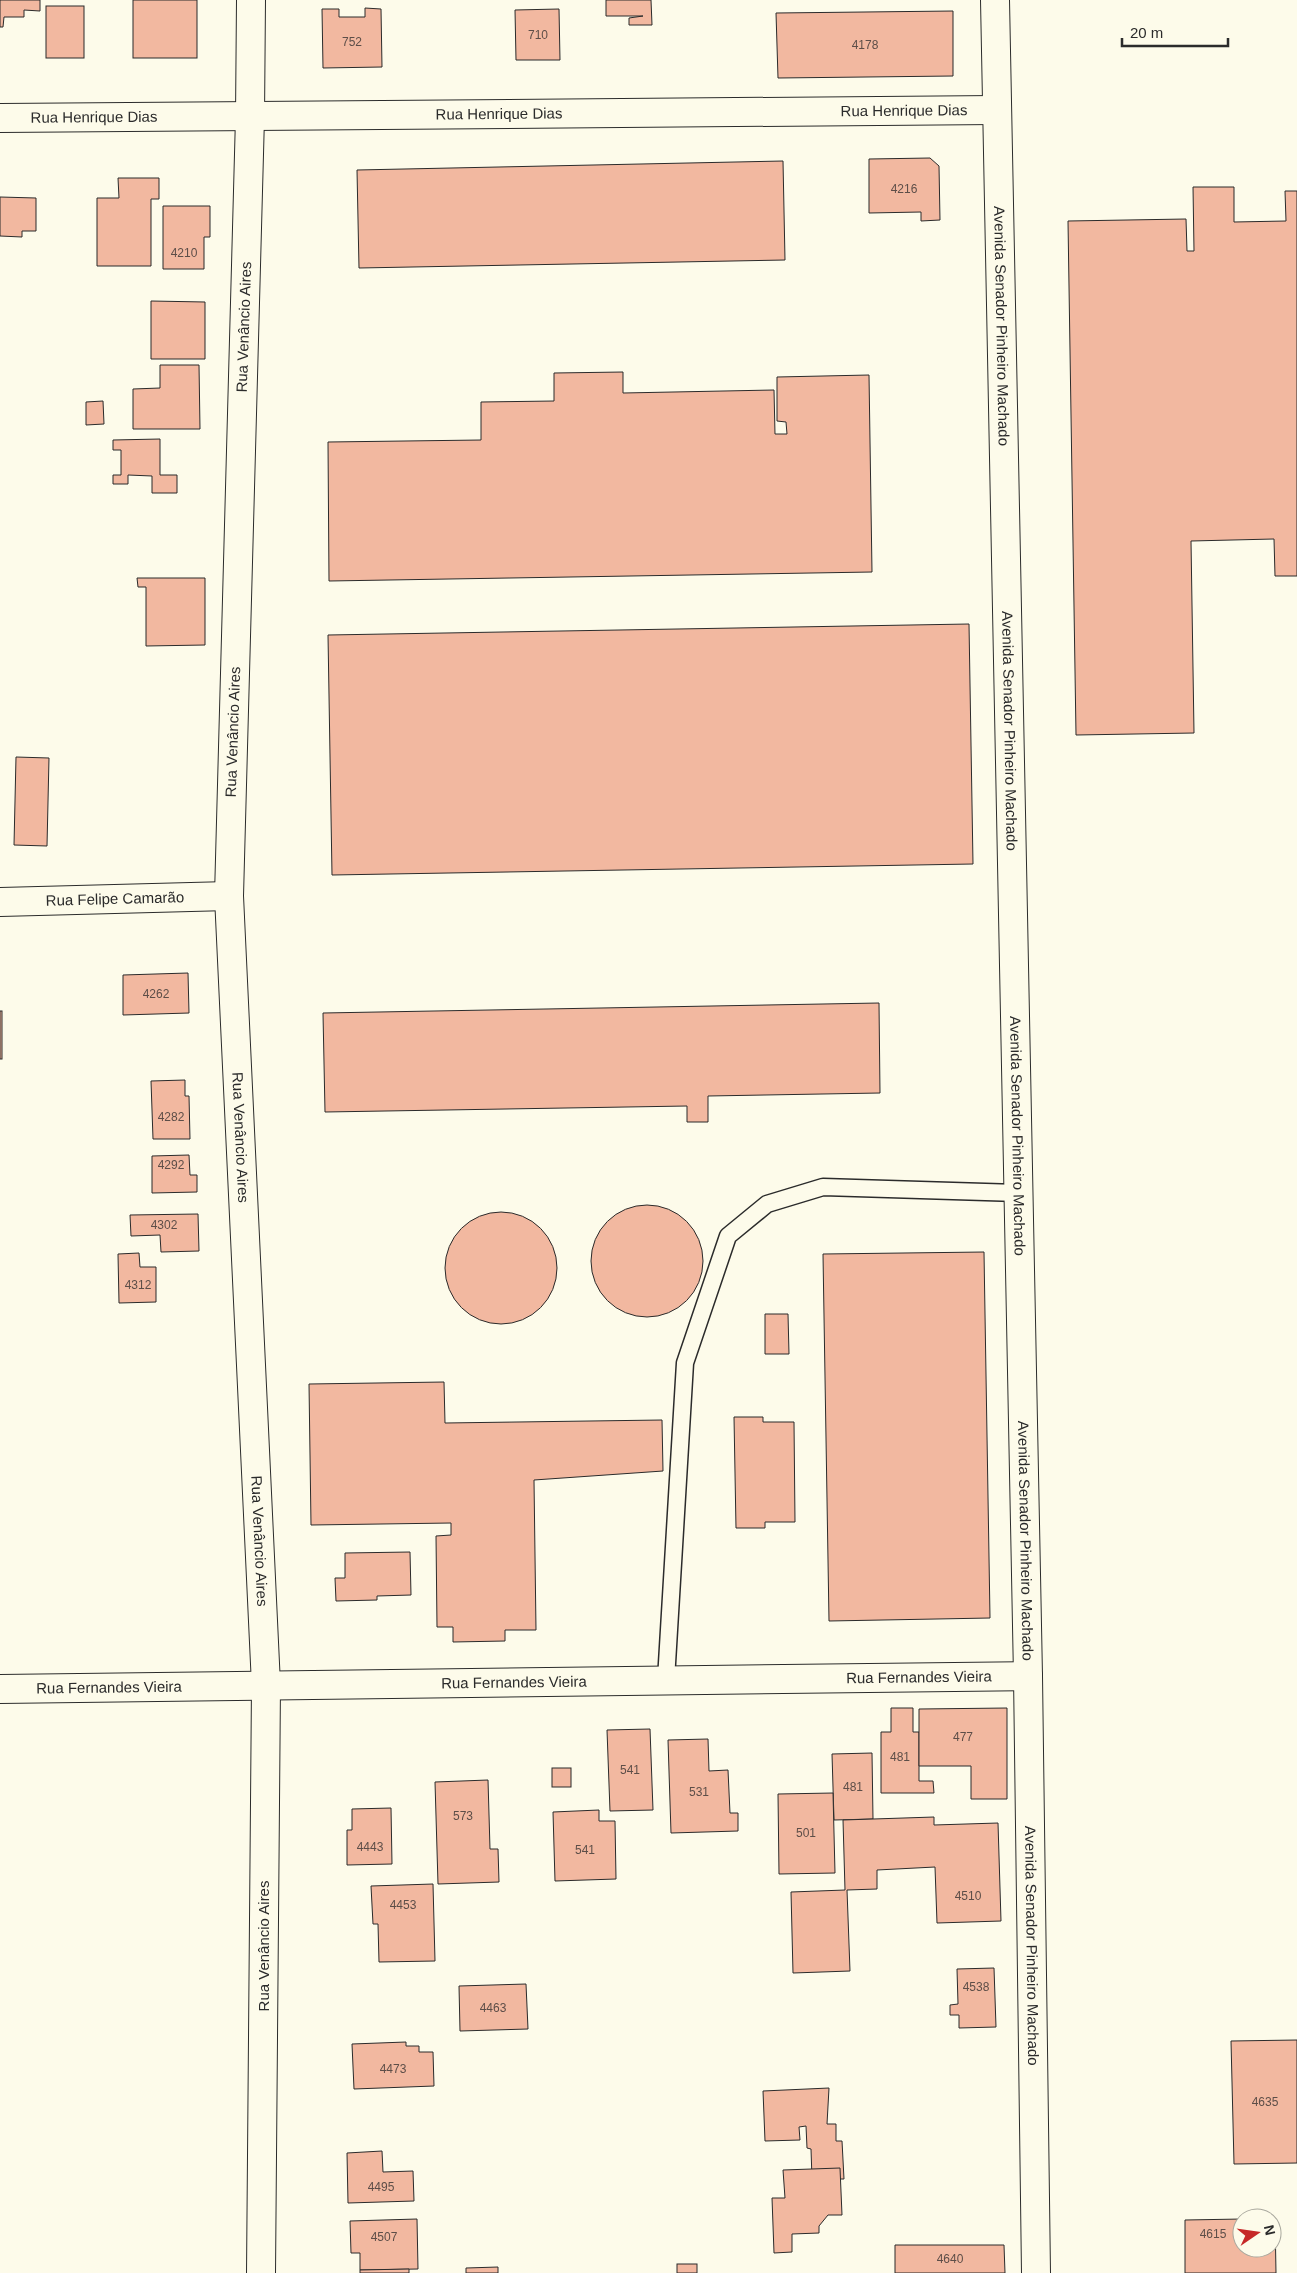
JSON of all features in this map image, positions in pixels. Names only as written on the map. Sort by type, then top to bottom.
[{"type":"street","name":"Rua Venâncio Aires","points":[[251,0],[250,117],[229,896],[266,1685],[261,2273]]},
{"type":"street","name":"Avenida Senador Pinheiro Machado","points":[[995,0],[1028,1676],[1036,2273]]},
{"type":"street","name":"Rua Henrique Dias","points":[[0,118],[996,110]]},
{"type":"street","name":"Rua Felipe Camarão","points":[[0,902],[229,896]]},
{"type":"street","name":"Rua Fernandes Vieira","points":[[0,1689],[1028,1676]]},
{"type":"lane","points":[[666,1680],[685,1363],[728,1236],[767,1204],[824,1188],[1018,1193]]},
{"type":"building","points":[[0,0],[40,0],[40,11],[24,10],[24,17],[4,17],[3,27],[0,27]]},
{"type":"building","points":[[133,0],[197,0],[197,58],[133,58]]},
{"type":"building","points":[[606,0],[651,0],[652,25],[629,25],[629,18],[643,16],[606,16]]},
{"type":"building","points":[[46,6],[84,6],[84,58],[46,58]]},
{"type":"building","points":[[365,8],[381,9],[382,67],[323,68],[322,9],[339,9],[339,17],[365,17]]},
{"type":"building","points":[[559,9],[560,60],[516,60],[515,10]]},
{"type":"building","points":[[953,11],[953,76],[778,78],[776,13]]},
{"type":"building","points":[[930,158],[939,166],[940,220],[921,221],[921,212],[869,213],[869,159]]},
{"type":"building","points":[[783,161],[785,260],[359,268],[357,170]]},
{"type":"building","points":[[118,178],[159,178],[159,199],[151,199],[151,266],[97,266],[97,198],[119,198]]},
{"type":"building","points":[[1193,187],[1234,187],[1234,222],[1286,221],[1285,191],[1297,191],[1297,576],[1275,576],[1274,539],[1191,541],[1194,733],[1076,735],[1068,221],[1186,219],[1187,251],[1194,251]]},
{"type":"building","points":[[0,197],[36,198],[36,231],[22,231],[22,237],[0,236]]},
{"type":"building","points":[[163,206],[210,206],[210,237],[204,237],[204,269],[163,269]]},
{"type":"building","points":[[151,301],[205,302],[205,359],[151,359]]},
{"type":"building","points":[[160,365],[199,365],[200,429],[133,429],[133,389],[160,388]]},
{"type":"building","points":[[623,372],[623,393],[774,390],[775,434],[787,434],[786,422],[777,421],[777,377],[869,375],[872,572],[329,581],[328,442],[481,440],[481,402],[554,401],[554,373]]},
{"type":"building","points":[[103,401],[104,424],[86,425],[86,402]]},
{"type":"building","points":[[160,439],[160,475],[177,475],[177,493],[152,493],[152,476],[128,475],[128,484],[113,484],[113,475],[121,475],[121,450],[113,450],[113,440]]},
{"type":"building","points":[[137,578],[205,578],[205,645],[146,646],[146,587],[138,587]]},
{"type":"building","points":[[969,624],[973,864],[332,875],[328,635]]},
{"type":"building","points":[[16,757],[49,758],[47,846],[14,845]]},
{"type":"building","points":[[188,973],[189,1013],[123,1015],[123,975]]},
{"type":"building","points":[[879,1003],[880,1093],[708,1096],[708,1122],[687,1122],[687,1106],[325,1112],[323,1013]]},
{"type":"building","points":[[0,1011],[2,1011],[2,1059],[0,1059]]},
{"type":"building","points":[[185,1080],[185,1096],[189,1096],[190,1139],[153,1139],[151,1081]]},
{"type":"building","points":[[189,1155],[190,1175],[197,1175],[197,1192],[152,1193],[152,1156]]},
{"type":"building","points":[[647,1205],[658,1206],[668,1210],[686,1222],[698,1240],[702,1250],[702,1272],[698,1282],[686,1300],[668,1312],[658,1316],[647,1317],[636,1316],[626,1312],[608,1300],[596,1282],[592,1272],[591,1261],[592,1250],[596,1240],[608,1222],[626,1210],[636,1206]]},
{"type":"building","points":[[501,1212],[512,1213],[522,1217],[540,1229],[552,1247],[556,1257],[556,1279],[552,1289],[540,1307],[522,1319],[512,1323],[501,1324],[490,1323],[480,1319],[462,1307],[450,1289],[446,1279],[445,1268],[446,1257],[450,1247],[462,1229],[480,1217],[490,1213]]},
{"type":"building","points":[[198,1214],[199,1251],[161,1252],[160,1235],[131,1236],[130,1215]]},
{"type":"building","points":[[984,1252],[990,1618],[829,1621],[823,1254]]},
{"type":"building","points":[[139,1253],[140,1267],[156,1267],[156,1302],[119,1303],[118,1254]]},
{"type":"building","points":[[765,1314],[788,1314],[789,1354],[765,1354]]},
{"type":"building","points":[[444,1382],[445,1423],[662,1420],[663,1471],[534,1480],[536,1630],[505,1630],[505,1641],[453,1642],[453,1627],[437,1627],[436,1536],[451,1535],[451,1523],[311,1525],[309,1384]]},
{"type":"building","points":[[734,1417],[763,1417],[763,1422],[794,1422],[795,1522],[765,1522],[765,1528],[736,1528]]},
{"type":"building","points":[[410,1552],[411,1595],[377,1596],[377,1600],[336,1601],[335,1578],[345,1578],[345,1553]]},
{"type":"building","points":[[891,1708],[913,1708],[913,1732],[919,1732],[919,1781],[933,1781],[934,1793],[881,1793],[881,1732],[891,1732]]},
{"type":"building","points":[[1007,1708],[1007,1799],[971,1799],[971,1766],[919,1766],[919,1709]]},
{"type":"building","points":[[650,1729],[653,1810],[610,1811],[607,1730]]},
{"type":"building","points":[[708,1739],[709,1771],[728,1770],[730,1813],[738,1813],[738,1831],[671,1833],[668,1740]]},
{"type":"building","points":[[872,1753],[873,1819],[834,1820],[832,1754]]},
{"type":"building","points":[[552,1768],[571,1768],[571,1787],[552,1787]]},
{"type":"building","points":[[488,1780],[490,1849],[498,1849],[499,1882],[438,1884],[435,1782]]},
{"type":"building","points":[[833,1793],[835,1873],[779,1874],[778,1794]]},
{"type":"building","points":[[391,1808],[392,1864],[347,1865],[347,1830],[352,1830],[352,1809]]},
{"type":"building","points":[[599,1810],[599,1821],[615,1821],[616,1879],[555,1881],[553,1812]]},
{"type":"building","points":[[934,1817],[934,1825],[998,1823],[1001,1921],[937,1923],[935,1867],[877,1870],[877,1889],[847,1890],[850,1971],[793,1973],[791,1892],[845,1890],[843,1820]]},
{"type":"building","points":[[433,1884],[435,1961],[379,1962],[378,1924],[373,1924],[371,1886]]},
{"type":"building","points":[[994,1968],[996,2027],[959,2028],[959,2015],[950,2015],[950,2005],[958,2004],[957,1969]]},
{"type":"building","points":[[526,1984],[528,2029],[460,2031],[459,1986]]},
{"type":"building","points":[[1297,2040],[1297,2163],[1234,2164],[1231,2041]]},
{"type":"building","points":[[406,2042],[406,2046],[419,2046],[419,2052],[433,2052],[434,2086],[354,2089],[352,2044]]},
{"type":"building","points":[[829,2088],[827,2124],[836,2124],[836,2141],[842,2141],[844,2179],[812,2179],[811,2149],[807,2148],[806,2126],[799,2127],[800,2140],[765,2141],[763,2091]]},
{"type":"building","points":[[382,2151],[383,2172],[413,2171],[414,2201],[348,2203],[347,2153]]},
{"type":"building","points":[[840,2168],[842,2215],[828,2215],[819,2226],[819,2233],[792,2234],[792,2252],[774,2253],[772,2198],[785,2198],[783,2170]]},
{"type":"building","points":[[417,2219],[418,2269],[360,2270],[360,2253],[351,2253],[350,2221]]},
{"type":"building","points":[[1232,2219],[1232,2258],[1276,2258],[1276,2273],[1185,2273],[1185,2220]]},
{"type":"building","points":[[895,2245],[1004,2245],[1005,2273],[895,2273]]},
{"type":"building","points":[[677,2264],[697,2264],[697,2273],[677,2273]]},
{"type":"building","points":[[498,2267],[498,2273],[466,2273],[466,2268]]},
{"type":"building","points":[[409,2269],[409,2273],[360,2273],[360,2270]]}]
